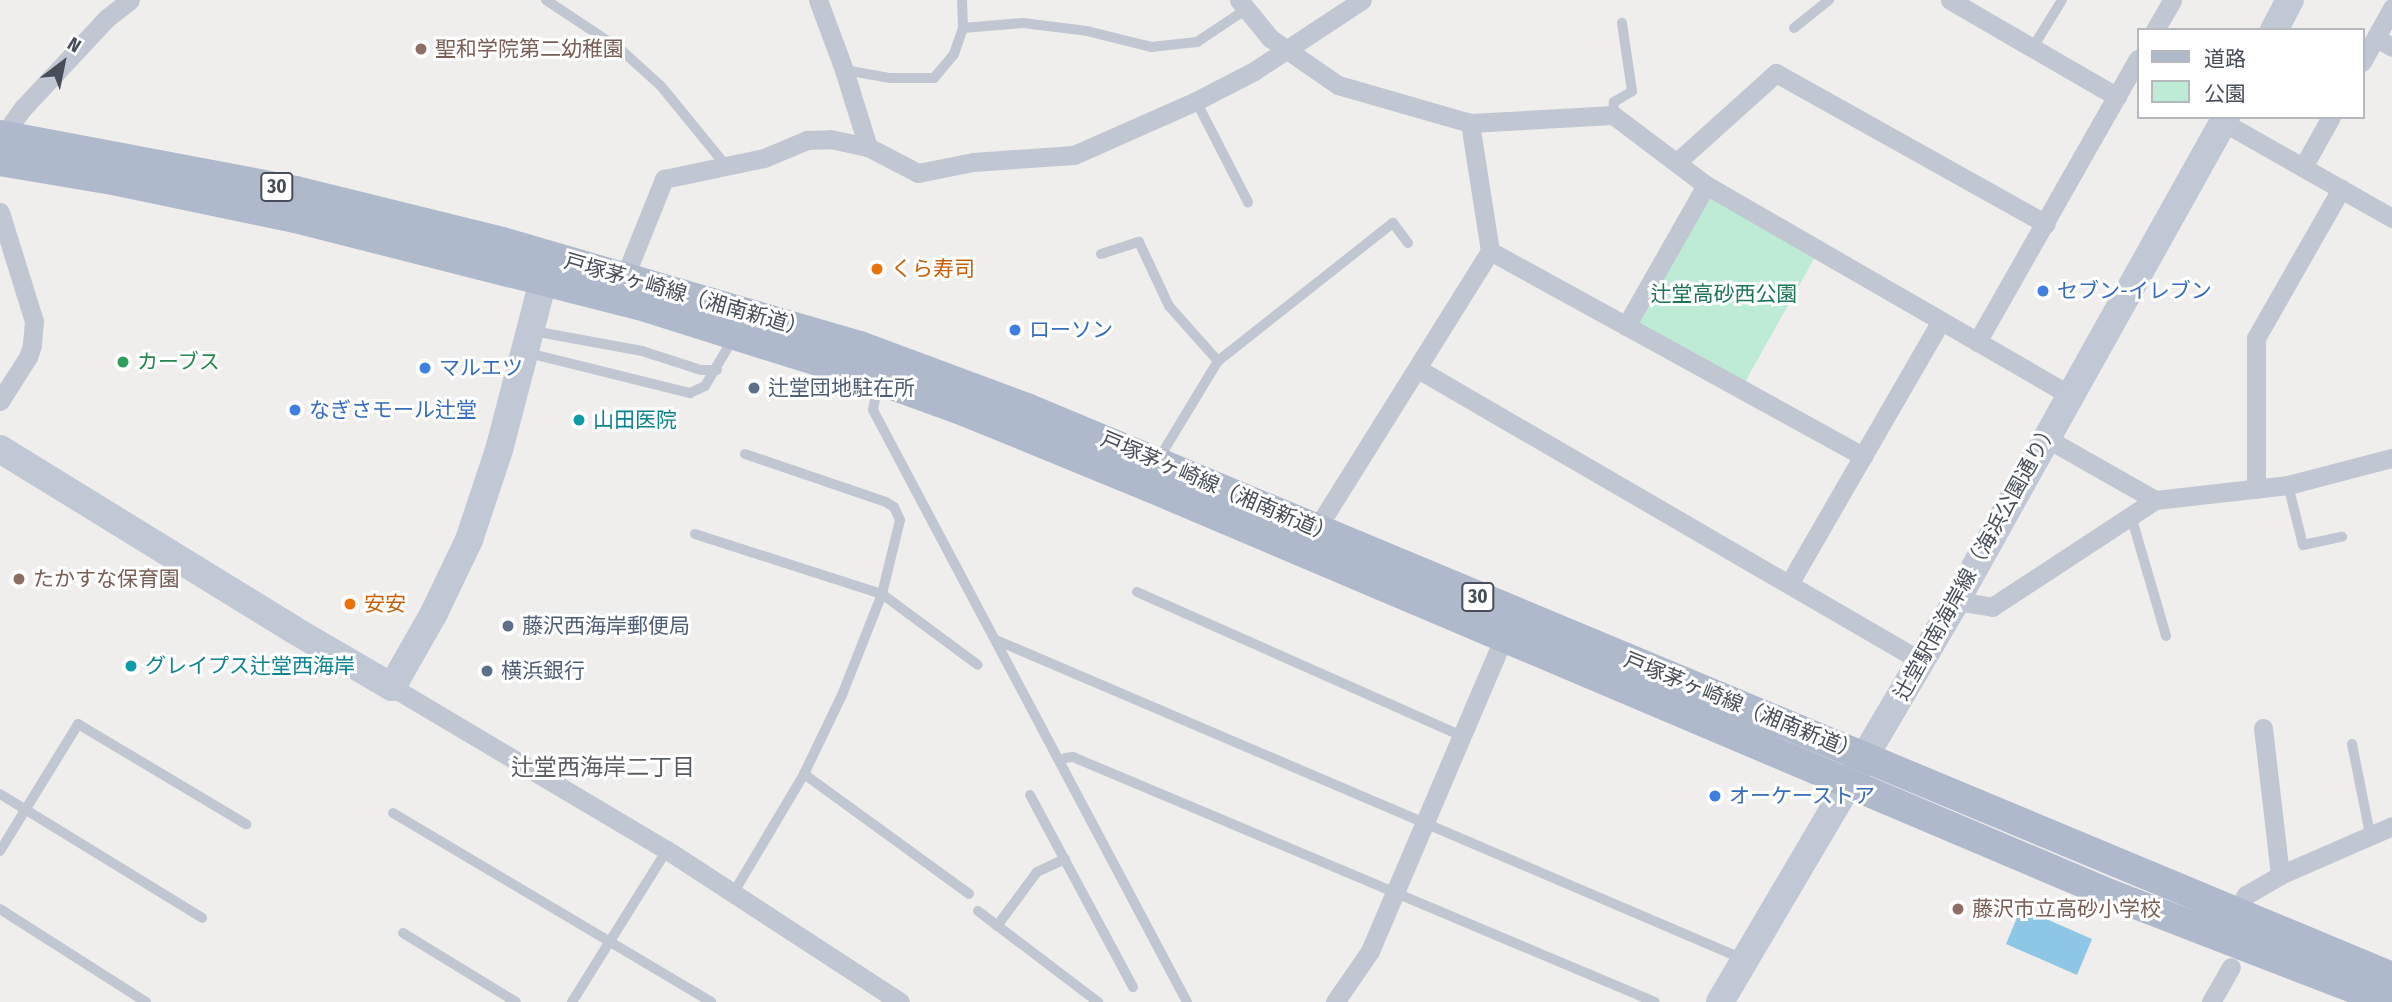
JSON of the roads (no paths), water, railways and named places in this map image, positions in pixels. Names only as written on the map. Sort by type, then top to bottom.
[{"type":"main road","name":"戸塚茅ヶ崎線（湘南新道）","points":[[2,147],[118,181],[295,218],[546,268],[625,276],[860,346],[1027,408],[1157,461],[2236,912],[2387,969]]},
{"type":"main road","name":"戸塚茅ヶ崎線（湘南新道）","points":[[546,268],[964,411],[2107,893],[2389,1002]]},
{"type":"street","points":[[2,147],[23,108],[107,18],[130,0]]},
{"type":"street","points":[[818,0],[844,70],[867,147]]},
{"type":"street","points":[[625,276],[664,179],[764,158],[807,140],[830,139],[867,147],[918,173],[973,162],[1074,155],[1196,102],[1254,71],[1287,49],[1341,5],[1362,0]]},
{"type":"street","points":[[1950,0],[2117,97]]},
{"type":"street","points":[[2156,28],[2172,0]]},
{"type":"street","points":[[2275,28],[2290,0]]},
{"type":"street","points":[[1242,5],[1270,38],[1338,85],[1470,123],[1612,115],[1706,184],[2069,396]]},
{"type":"street","points":[[2364,60],[2384,43],[2392,8]]},
{"type":"street","points":[[1977,342],[2136,63]]},
{"type":"street","points":[[1677,162],[1776,73],[2046,225]]},
{"type":"street","points":[[2303,167],[2330,119]]},
{"type":"street","points":[[2224,120],[2392,218]]},
{"type":"street","name":"辻堂駅南海岸線（海浜公園通り）","points":[[1720,1002],[1956,601],[2224,120]]},
{"type":"street","points":[[1317,528],[1490,251],[1470,123]]},
{"type":"street","points":[[1626,326],[1706,184]]},
{"type":"street","points":[[2256,489],[2256,338],[2341,189]]},
{"type":"street","points":[[0,212],[34,321],[33,345],[28,357],[0,401]]},
{"type":"street","points":[[1490,251],[1863,456]]},
{"type":"street","points":[[392,687],[434,614],[469,540],[499,450],[546,268]]},
{"type":"street","points":[[1789,584],[1941,321]]},
{"type":"street","points":[[1418,369],[1920,660]]},
{"type":"street","points":[[2046,438],[2155,500]]},
{"type":"street","points":[[0,449],[667,850],[900,1002]]},
{"type":"street","points":[[1956,601],[1992,607],[2155,500],[2288,485],[2392,458]]},
{"type":"street","points":[[1335,1002],[1370,951],[1503,639]]},
{"type":"street","points":[[2263,728],[2280,875]]},
{"type":"street","points":[[2236,912],[2246,895],[2280,875],[2392,825]]},
{"type":"street","points":[[2211,1002],[2231,967]]},
{"type":"lane","points":[[546,0],[620,49],[661,86],[727,167]]},
{"type":"lane","points":[[844,70],[890,78],[934,78],[954,54],[963,28],[962,0]]},
{"type":"lane","points":[[1794,28],[1829,0]]},
{"type":"lane","points":[[2033,47],[2062,0]]},
{"type":"lane","points":[[963,28],[1023,23],[1087,31],[1152,47],[1197,42],[1242,5]]},
{"type":"lane","points":[[1612,115],[1614,102],[1632,91],[1622,23]]},
{"type":"lane","points":[[1196,102],[1248,202]]},
{"type":"lane","points":[[1157,461],[1218,361],[1392,223],[1408,243]]},
{"type":"lane","points":[[1101,254],[1139,242],[1169,306],[1218,361]]},
{"type":"lane","points":[[527,341],[690,393],[705,386],[717,370],[736,333]]},
{"type":"lane","points":[[527,341],[642,351],[701,370],[717,370]]},
{"type":"lane","points":[[878,380],[873,410],[1187,1002]]},
{"type":"lane","points":[[734,892],[804,774],[842,695],[882,594],[900,520],[894,507],[886,502],[745,454]]},
{"type":"lane","points":[[2288,485],[2303,545],[2342,537]]},
{"type":"lane","points":[[2131,516],[2166,636]]},
{"type":"lane","points":[[695,534],[882,594],[978,664]]},
{"type":"lane","points":[[1137,592],[1462,736]]},
{"type":"lane","points":[[996,640],[1745,960]]},
{"type":"lane","points":[[0,851],[78,724],[246,824]]},
{"type":"lane","points":[[2353,744],[2370,834]]},
{"type":"lane","points":[[1065,758],[1073,757],[1655,1002]]},
{"type":"lane","points":[[804,774],[969,894]]},
{"type":"lane","points":[[0,794],[202,919]]},
{"type":"lane","points":[[1030,795],[1133,987]]},
{"type":"lane","points":[[393,813],[710,1002]]},
{"type":"lane","points":[[572,1002],[667,850]]},
{"type":"lane","points":[[997,926],[1037,872],[1065,859]]},
{"type":"lane","points":[[0,909],[146,1002]]},
{"type":"lane","points":[[978,911],[1098,1002]]},
{"type":"lane","points":[[403,933],[516,1002]]},
{"type":"water","points":[[2021,908],[2092,939],[2077,975],[2006,944]]},
{"type":"place","name":"聖和学院第二幼稚園","points":[[421,49]]},
{"type":"place","name":"くら寿司","points":[[877,269]]},
{"type":"place","name":"セブン-イレブン","points":[[2043,291]]},
{"type":"place","name":"ローソン","points":[[1015,330]]},
{"type":"place","name":"カーブス","points":[[123,362]]},
{"type":"place","name":"マルエツ","points":[[425,368]]},
{"type":"place","name":"辻堂団地駐在所","points":[[754,388]]},
{"type":"place","name":"なぎさモール辻堂","points":[[295,410]]},
{"type":"place","name":"山田医院","points":[[579,420]]},
{"type":"place","name":"たかすな保育園","points":[[19,579]]},
{"type":"place","name":"安安","points":[[350,604]]},
{"type":"place","name":"藤沢西海岸郵便局","points":[[508,626]]},
{"type":"place","name":"グレイプス辻堂西海岸","points":[[131,666]]},
{"type":"place","name":"横浜銀行","points":[[487,671]]},
{"type":"place","name":"オーケーストア","points":[[1715,796]]},
{"type":"place","name":"藤沢市立高砂小学校","points":[[1958,909]]},
{"type":"district","name":"辻堂西海岸二丁目","points":[[603,767]]},
{"type":"park label","name":"辻堂高砂西公園","points":[[1724,294]]}]
